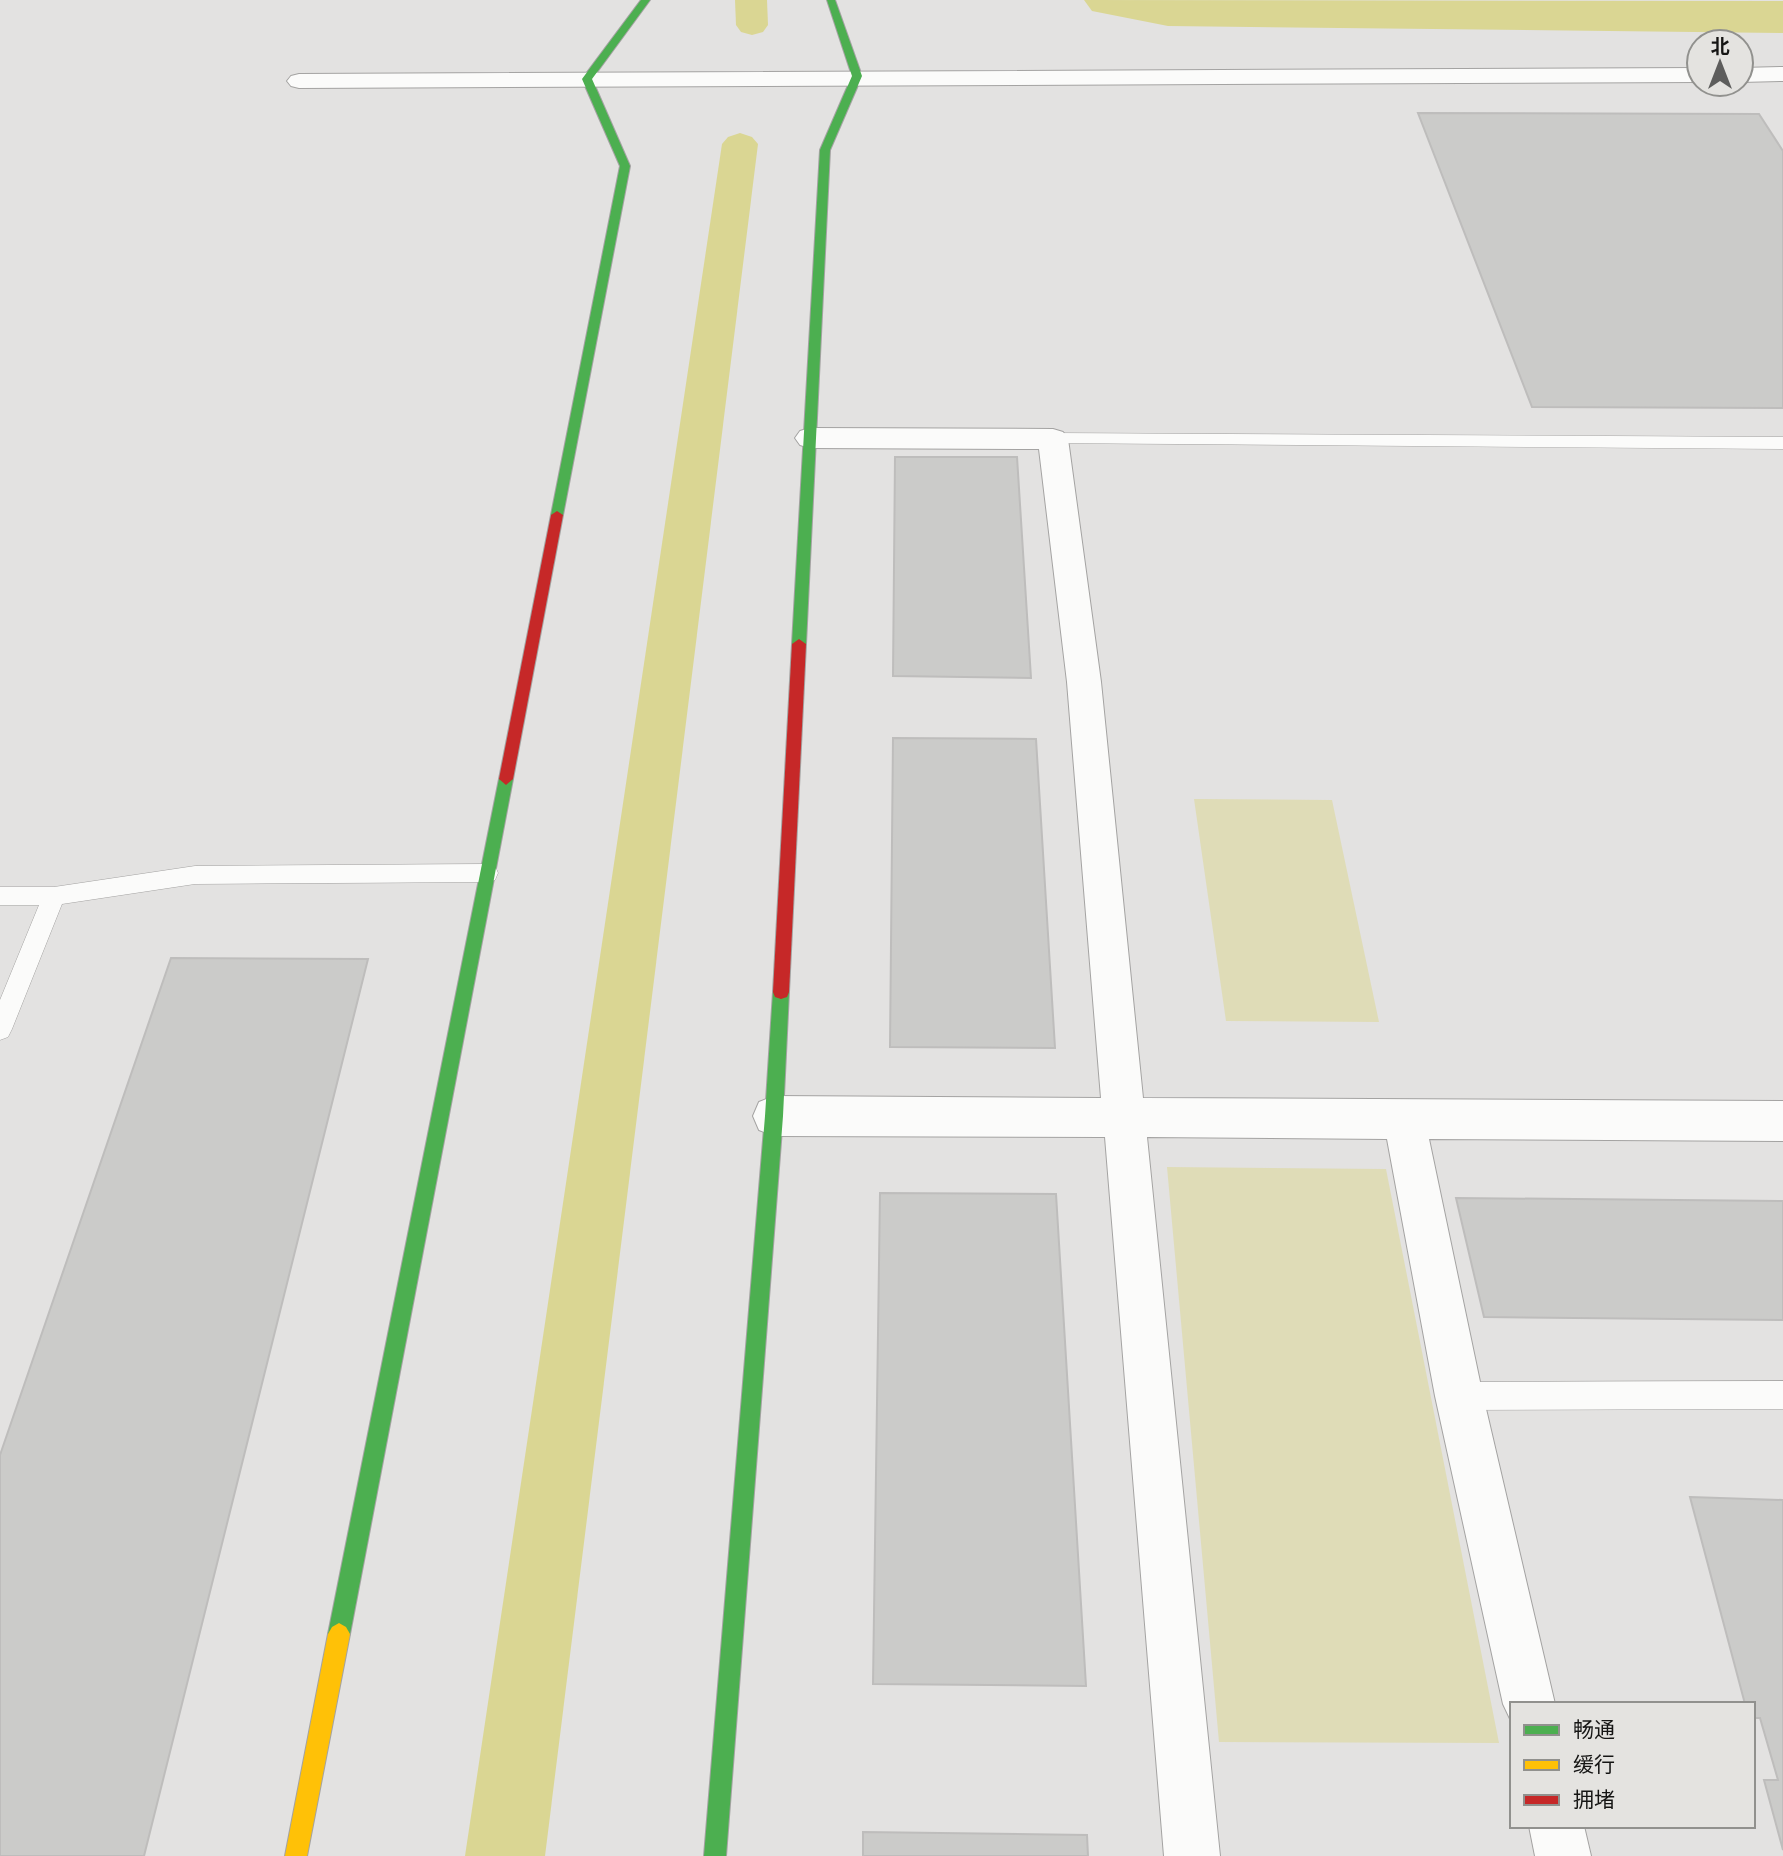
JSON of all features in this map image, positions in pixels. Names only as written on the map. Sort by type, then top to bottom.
[{"type":"street","points":[[587,79],[646,0]]},
{"type":"street","points":[[715,1856],[774,1116],[825,150],[857,76],[831,0]]},
{"type":"street","points":[[1755,75],[1783,74]]},
{"type":"street","points":[[299,81],[857,76],[1685,75]]},
{"type":"street","points":[[296,1856],[625,166],[587,79]]},
{"type":"street","points":[[810,438],[1053,439],[1084,682],[1192,1856]]},
{"type":"street","points":[[774,1116],[1783,1121]]},
{"type":"street","points":[[1404,1119],[1459,1396],[1529,1702]]},
{"type":"street","points":[[1556,1828],[1563,1856]]},
{"type":"lane","points":[[1053,439],[1783,443]]},
{"type":"lane","points":[[0,896],[54,896],[195,875],[487,873]]},
{"type":"lane","points":[[0,1028],[54,896]]},
{"type":"lane","points":[[1459,1396],[1783,1395]]},
{"type":"shaded area","points":[[1194,799],[1332,800],[1379,1022],[1226,1021]]},
{"type":"shaded area","points":[[1167,1167],[1386,1169],[1499,1743],[1219,1742]]},
{"type":"building","points":[[1418,113],[1759,114],[1783,151],[1783,408],[1532,407]]},
{"type":"building","points":[[895,457],[1017,457],[1031,678],[893,676]]},
{"type":"building","points":[[893,738],[1036,739],[1055,1048],[890,1047]]},
{"type":"building","points":[[171,958],[368,959],[144,1856],[0,1856],[0,1455]]},
{"type":"building","points":[[880,1193],[1056,1194],[1086,1686],[873,1684]]},
{"type":"building","points":[[1456,1198],[1783,1201],[1783,1320],[1484,1317]]},
{"type":"building","points":[[1690,1497],[1783,1500],[1783,1850],[1764,1780],[1778,1780],[1760,1718],[1755,1718],[1755,1702],[1744,1702]]},
{"type":"building","points":[[863,1832],[1087,1835],[1088,1856],[863,1856]]},
{"type":"waterway","points":[[751,0],[752,25]]},
{"type":"waterway","points":[[1111,0],[1168,10],[1783,17]]},
{"type":"waterway","points":[[505,1856],[740,144]]},
{"type":"traffic: fast","points":[[557,515],[625,166],[587,79],[646,0]]},
{"type":"traffic: fast","points":[[799,644],[825,150],[857,76],[831,0]]},
{"type":"traffic: fast","points":[[339,1634],[506,779]]},
{"type":"traffic: fast","points":[[715,1856],[774,1116],[781,992]]},
{"type":"traffic: slow","points":[[296,1856],[339,1634]]},
{"type":"traffic: jam","points":[[506,779],[557,515]]},
{"type":"traffic: jam","points":[[781,992],[799,644]]}]
